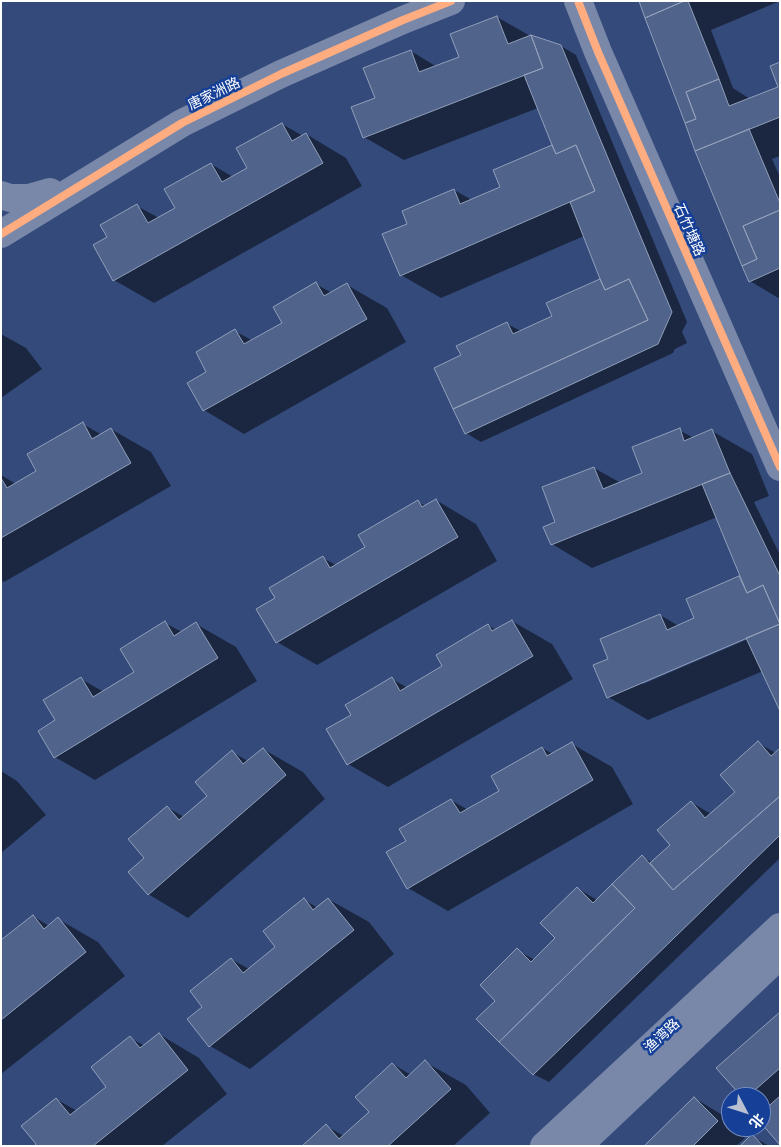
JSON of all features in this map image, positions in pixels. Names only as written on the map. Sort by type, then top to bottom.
[{"type":"street","name":"唐家洲路","points":[[3,218],[176,116],[270,67],[420,1]]},
{"type":"street","name":"唐家洲路","points":[[3,218],[281,74],[451,1]]},
{"type":"street","name":"石竹塘路","points":[[578,1],[598,52],[780,467]]},
{"type":"street","name":"石竹塘路","points":[[588,1],[609,58],[780,443]]},
{"type":"street","name":"渔湾路","points":[[544,1146],[780,927]]},
{"type":"street","name":"渔湾路","points":[[578,1146],[780,955]]},
{"type":"building","points":[[639,1],[684,1],[645,18]]},
{"type":"building","points":[[688,1],[719,79],[686,92],[696,119],[685,123],[645,18]]},
{"type":"building","points":[[497,16],[508,44],[531,35],[543,68],[363,138],[351,107],[375,98],[363,68],[411,50],[419,72],[459,57],[450,34]]},
{"type":"building","points":[[531,35],[561,45],[672,312],[658,344],[465,434],[453,409],[648,320],[629,279],[605,290],[600,279],[570,202],[595,191],[576,145],[556,154],[552,145],[524,75],[543,68]]},
{"type":"building","points":[[780,62],[780,117],[695,151],[685,123],[696,119],[686,92],[719,79],[729,106],[778,87],[770,66]]},
{"type":"building","points":[[282,123],[292,141],[306,133],[323,163],[113,281],[93,245],[107,237],[100,225],[137,204],[148,223],[175,208],[164,189],[211,163],[222,182],[247,168],[236,148]]},
{"type":"building","points":[[749,129],[780,203],[780,210],[743,226],[757,259],[742,266],[695,151]]},
{"type":"building","points":[[552,145],[556,154],[576,145],[595,191],[400,276],[382,234],[407,224],[402,211],[454,189],[460,204],[500,187],[493,170]]},
{"type":"building","points":[[780,210],[780,268],[749,282],[742,266],[757,259],[743,226]]},
{"type":"building","points":[[600,279],[605,290],[629,279],[648,320],[453,409],[434,368],[461,355],[456,346],[507,322],[513,334],[552,316],[546,303]]},
{"type":"building","points":[[316,282],[324,296],[347,283],[367,319],[203,411],[187,383],[206,372],[196,352],[235,329],[244,344],[282,323],[273,307]]},
{"type":"building","points":[[83,422],[92,439],[111,428],[131,463],[1,538],[1,478],[7,488],[36,471],[27,454]]},
{"type":"building","points":[[680,428],[684,441],[712,429],[730,473],[551,545],[543,527],[555,522],[542,487],[594,467],[603,489],[642,473],[632,447]]},
{"type":"building","points":[[730,473],[780,576],[780,624],[763,585],[747,593],[702,484]]},
{"type":"building","points":[[436,499],[458,537],[276,643],[256,609],[275,598],[269,588],[323,556],[330,568],[365,547],[358,535],[418,500],[422,507]]},
{"type":"building","points":[[739,576],[747,593],[763,585],[780,624],[607,698],[593,665],[608,659],[600,639],[660,614],[667,630],[694,618],[686,599]]},
{"type":"building","points":[[512,620],[533,656],[347,765],[326,729],[351,715],[345,705],[392,677],[400,691],[442,666],[436,655],[488,624],[492,631]]},
{"type":"building","points":[[165,621],[174,636],[196,622],[218,658],[54,758],[38,731],[55,720],[43,700],[81,677],[93,697],[134,672],[120,649]]},
{"type":"building","points":[[780,624],[780,711],[746,638]]},
{"type":"building","points":[[758,741],[771,756],[780,748],[780,796],[673,890],[650,863],[670,845],[657,830],[691,801],[705,818],[735,792],[720,775]]},
{"type":"building","points":[[572,742],[593,780],[407,889],[386,852],[406,841],[399,829],[451,799],[460,813],[499,791],[491,776],[542,747],[547,756]]},
{"type":"building","points":[[263,748],[286,775],[148,895],[128,872],[144,858],[128,839],[167,806],[179,820],[207,796],[195,782],[232,750],[243,764]]},
{"type":"building","points":[[780,796],[780,835],[533,1075],[499,1042],[635,908],[612,884],[642,855],[673,890]]},
{"type":"building","points":[[612,884],[635,908],[499,1042],[476,1019],[495,1001],[480,985],[517,948],[531,962],[555,938],[540,923],[577,887],[593,903]]},
{"type":"building","points":[[304,898],[313,910],[328,898],[354,930],[209,1047],[187,1019],[202,1007],[190,991],[231,958],[243,973],[275,947],[263,931]]},
{"type":"building","points":[[33,915],[44,929],[58,917],[86,952],[1,1020],[1,940]]},
{"type":"building","points":[[780,1012],[780,1068],[758,1087],[733,1087],[716,1068]]},
{"type":"building","points":[[159,1033],[188,1070],[93,1146],[34,1146],[36,1144],[21,1126],[56,1098],[70,1115],[106,1087],[91,1067],[130,1036],[140,1048]]},
{"type":"building","points":[[425,1060],[451,1089],[388,1146],[302,1146],[326,1124],[339,1139],[369,1112],[355,1097],[392,1063],[406,1078]]},
{"type":"building","points":[[780,1096],[780,1145],[771,1135],[771,1104]]},
{"type":"building","points":[[694,1097],[718,1121],[693,1146],[644,1146]]},
{"type":"building","points":[[749,1137],[755,1137],[763,1146],[740,1146]]},
{"type":"cycle path","points":[[1,234],[182,123],[281,74],[451,1]]},
{"type":"cycle path","points":[[578,1],[598,52],[780,467]]}]
